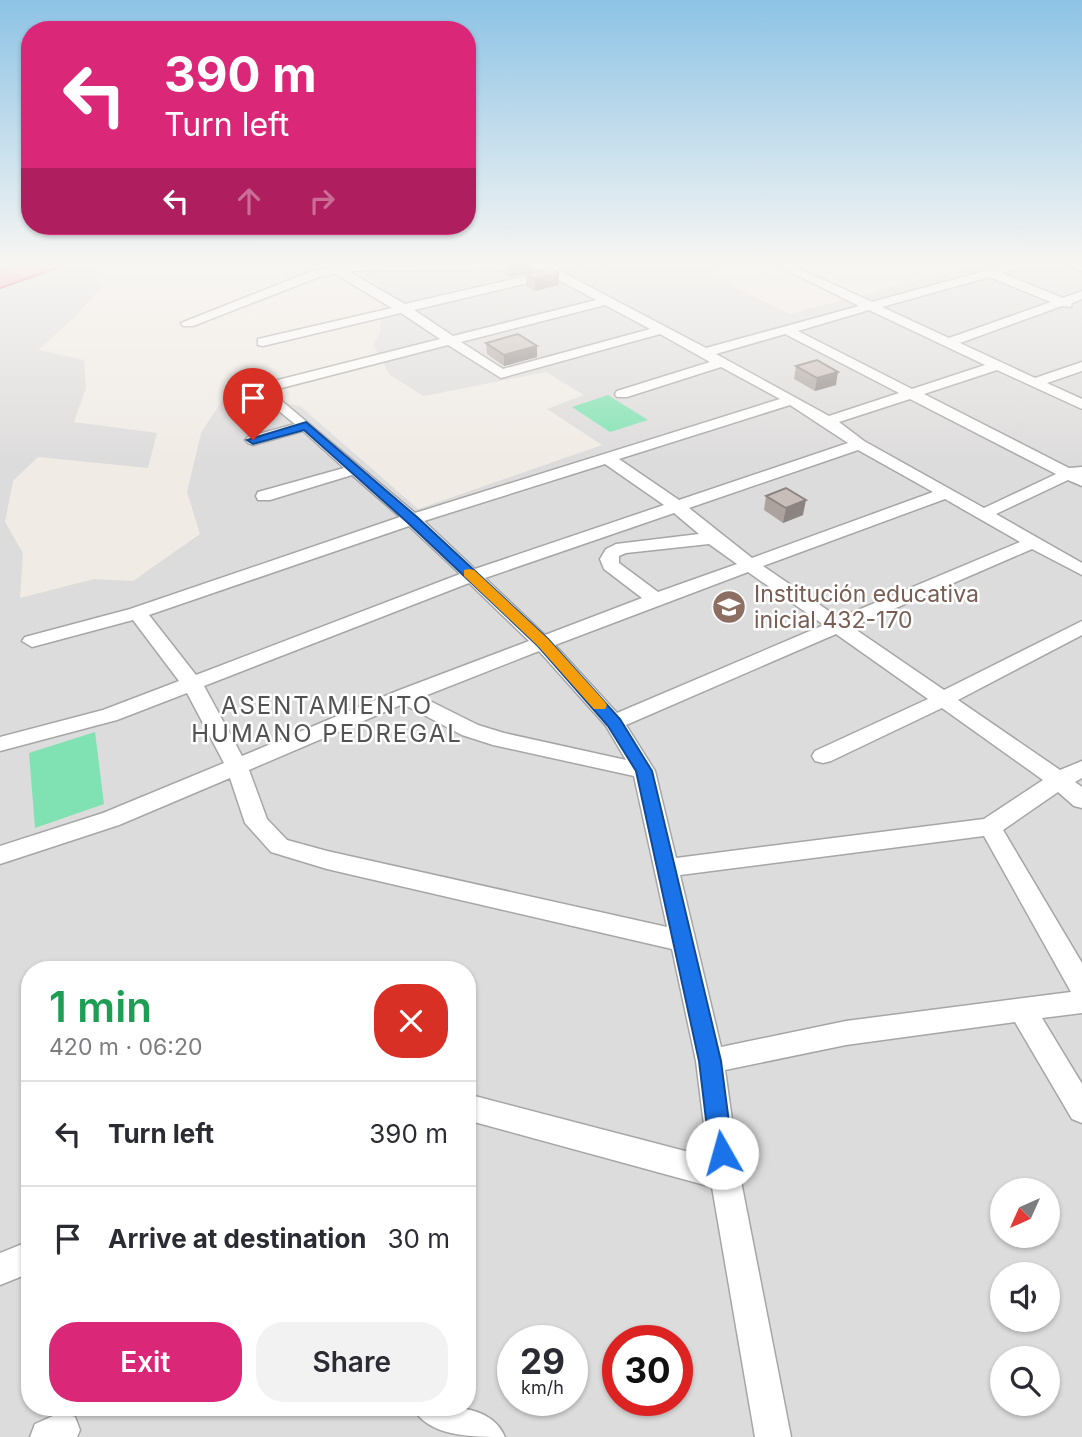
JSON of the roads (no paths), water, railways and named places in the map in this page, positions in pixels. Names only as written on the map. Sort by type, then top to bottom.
[{"type":"street","points":[[262,342],[320,329]]},
{"type":"street","points":[[433,329],[501,374],[660,330],[792,400],[828,421],[859,444],[944,494],[1082,570]]},
{"type":"street","points":[[496,329],[259,389],[306,426],[412,519],[543,643],[614,723],[644,771],[710,1061],[725,1175],[773,1437]]},
{"type":"street","points":[[704,354],[790,329]]},
{"type":"street","points":[[923,329],[1082,405]]},
{"type":"street","points":[[951,342],[987,329]]},
{"type":"street","points":[[786,330],[1078,475]]},
{"type":"street","points":[[622,394],[720,363]]},
{"type":"street","points":[[828,421],[999,365]]},
{"type":"street","points":[[1036,382],[1082,366]]},
{"type":"street","points":[[32,641],[137,613],[412,519],[792,400]]},
{"type":"street","points":[[253,440],[306,426]]},
{"type":"street","points":[[0,744],[110,715],[472,576],[859,444]]},
{"type":"street","points":[[606,457],[677,506],[713,538],[750,565],[1059,780],[1082,800]]},
{"type":"street","points":[[264,496],[356,470]]},
{"type":"street","points":[[984,514],[1039,486],[1078,475]]},
{"type":"street","points":[[0,855],[111,819],[404,696],[656,599],[944,494]]},
{"type":"street","points":[[580,538],[612,554]]},
{"type":"street","points":[[656,599],[610,565],[612,554],[637,545],[713,538]]},
{"type":"street","points":[[614,723],[1032,543]]},
{"type":"street","points":[[137,613],[193,685],[237,766],[257,823],[279,846],[327,860],[683,941]]},
{"type":"street","points":[[823,756],[942,701],[1082,627]]},
{"type":"street","points":[[404,696],[470,730],[500,740],[644,771]]},
{"type":"street","points":[[667,868],[990,827],[1059,780],[1082,769]]},
{"type":"street","points":[[990,827],[1082,987]]},
{"type":"street","points":[[710,1061],[846,1033],[1082,1002]]},
{"type":"street","points":[[1021,1009],[1082,1110]]},
{"type":"street","points":[[476,1109],[725,1175]]},
{"type":"street","points":[[0,1269],[21,1261]]},
{"type":"street","points":[[447,1416],[486,1437]]},
{"type":"place","name":"Institución educativa inicial 432-170","points":[[729,607]]},
{"type":"district","name":"ASENTAMIENTO HUMANO PEDREGAL","points":[[327,720]]}]
